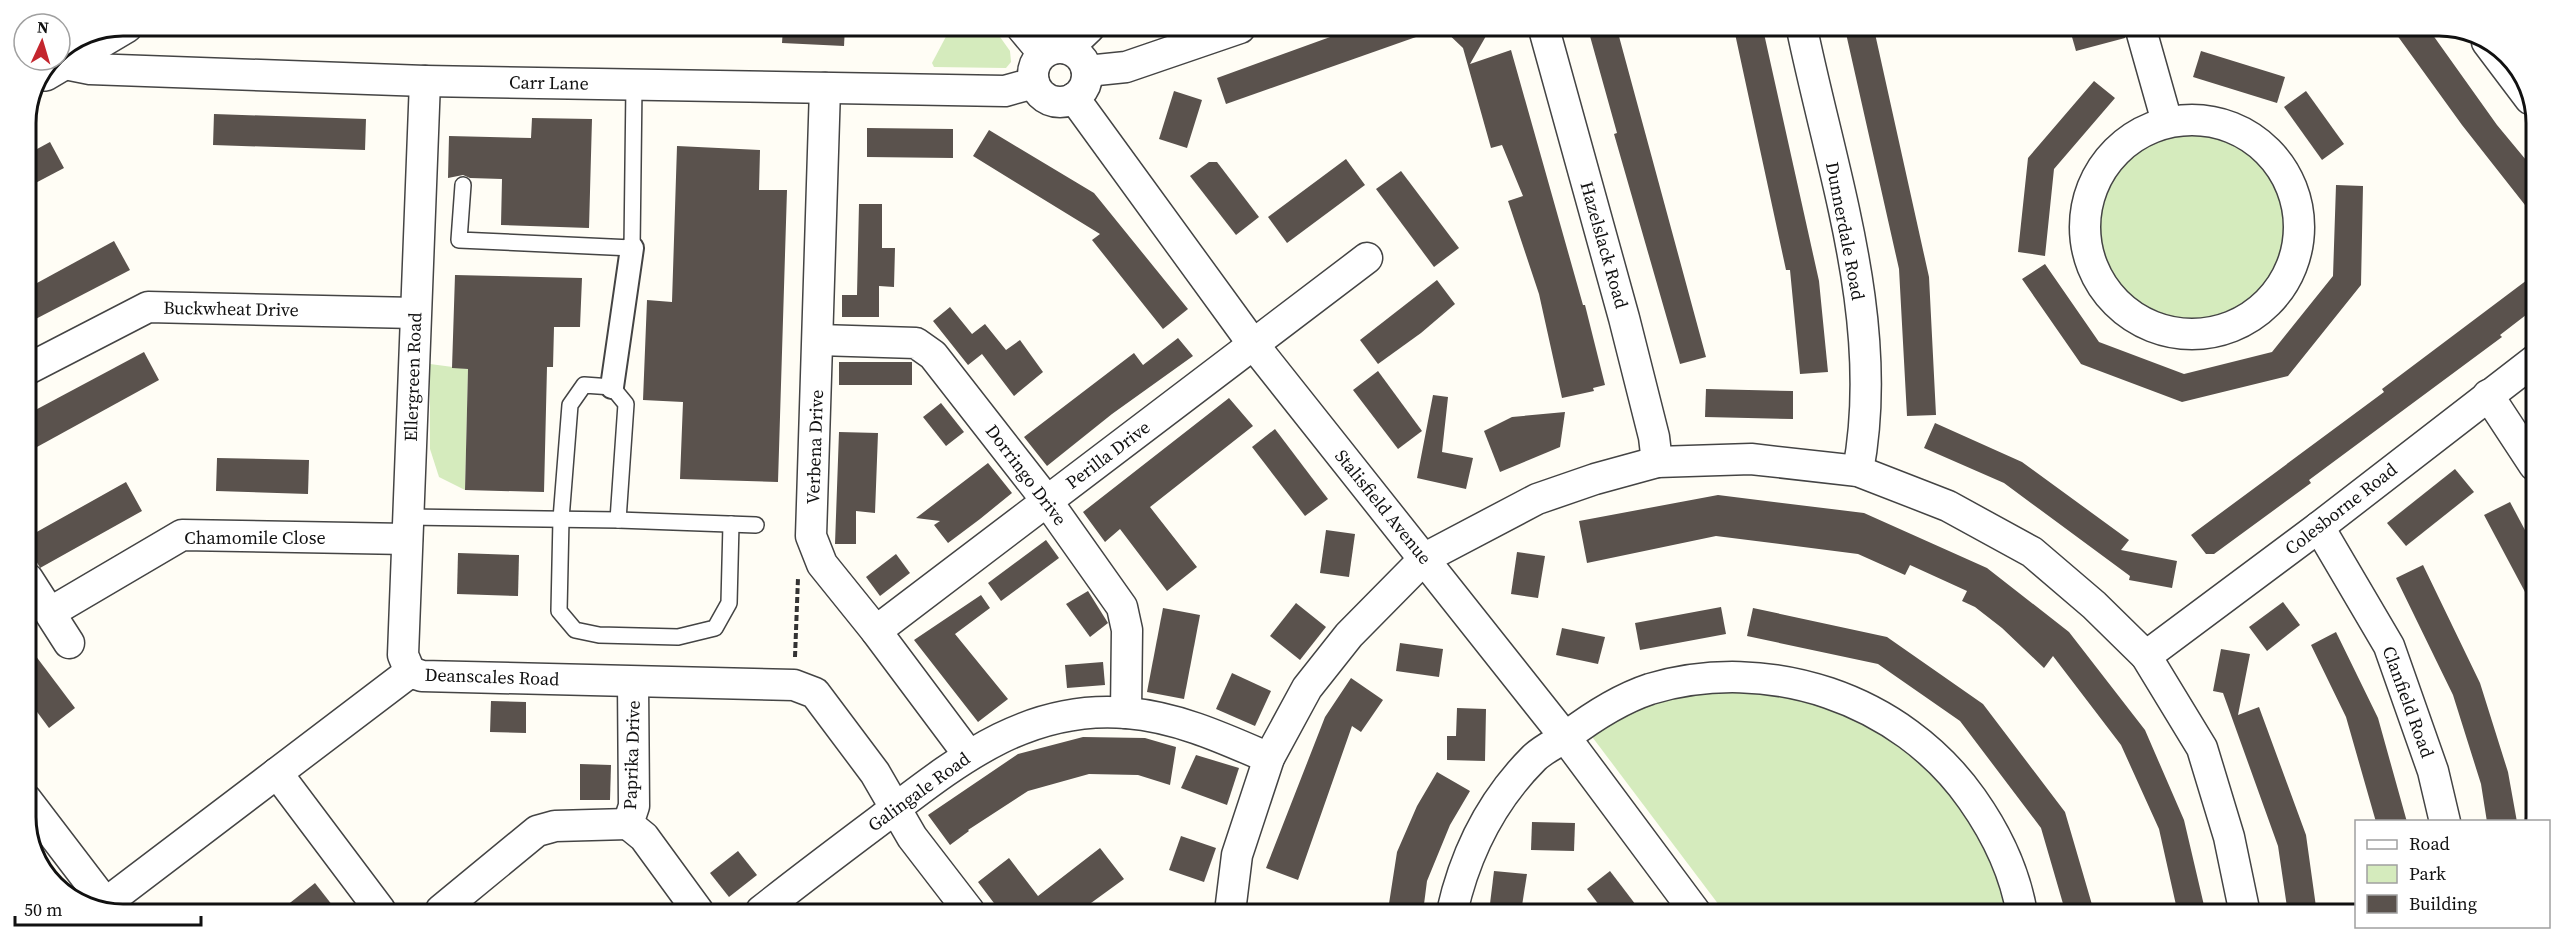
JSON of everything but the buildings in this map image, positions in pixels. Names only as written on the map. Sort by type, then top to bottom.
[{"type":"street","points":[[1035,36],[1056,51],[1081,57],[1087,71],[1085,87],[1074,98],[1055,102],[1046,98],[1034,84],[1034,67],[1056,51],[1079,41],[1083,36]]},
{"type":"street","points":[[1087,71],[1126,67],[1217,36]]},
{"type":"street","name":"Hazelslack Road","points":[[1546,36],[1624,318],[1654,437],[1657,462]]},
{"type":"street","name":"Dunnerdale Road","points":[[1804,36],[1856,268],[1863,337],[1865,403],[1858,471]]},
{"type":"street","points":[[2143,36],[2167,122]]},
{"type":"street","points":[[72,59],[106,38]]},
{"type":"street","name":"Carr Lane","points":[[72,69],[425,81],[1005,91],[1034,84]]},
{"type":"street","name":"Ellergreen Road","points":[[410,672],[403,655],[425,81]]},
{"type":"street","name":"Verbena Drive","points":[[825,88],[819,340],[811,536],[822,564],[968,753]]},
{"type":"street","name":"Stalisfield Avenue","points":[[1074,98],[1252,344],[1425,558],[1565,737],[1689,904]]},
{"type":"street","points":[[2212,121],[2247,134],[2272,156],[2292,187],[2299,211],[2298,248],[2291,270],[2270,301],[2242,322],[2206,333],[2165,331],[2131,316],[2105,291],[2088,257],[2084,218],[2094,182],[2109,157],[2138,133],[2167,122],[2212,121]]},
{"type":"street","points":[[612,387],[632,248]]},
{"type":"street","name":"Perilla Drive","points":[[876,631],[1366,258]]},
{"type":"street","name":"Buckwheat Drive","points":[[36,365],[148,307],[415,313]]},
{"type":"street","name":"Dorringo Drive","points":[[819,340],[916,343],[933,355],[1047,501],[1122,607],[1127,630],[1126,713]]},
{"type":"street","name":"Colesborne Road","points":[[2146,656],[2319,528],[2526,367]]},
{"type":"street","points":[[2488,395],[2526,453]]},
{"type":"street","points":[[1231,904],[1237,855],[1269,758],[1307,688],[1349,635],[1425,558],[1537,499],[1657,462],[1751,459],[1858,471],[1948,506],[2032,552],[2094,605],[2146,656],[2202,748],[2229,837],[2243,904]]},
{"type":"street","name":"Chamomile Close","points":[[51,612],[182,535],[407,528]]},
{"type":"street","name":"Clanfield Road","points":[[2319,528],[2389,646],[2433,771],[2445,820]]},
{"type":"street","points":[[36,590],[69,643]]},
{"type":"street","name":"Deanscales Road","points":[[110,903],[410,672],[422,676],[794,685],[816,693],[875,773],[897,807],[912,837],[964,904]]},
{"type":"street","points":[[1454,904],[1467,859],[1485,822],[1508,787],[1535,757],[1594,715],[1649,690],[1691,681],[1732,677],[1776,680],[1831,692],[1874,711],[1913,737],[1940,760],[1963,786],[1989,823],[2007,861],[2019,904]]},
{"type":"street","name":"Paprika Drive","points":[[633,682],[634,806],[628,824],[644,837],[693,904]]},
{"type":"street","name":"Galingale Road","points":[[770,904],[968,753],[1025,726],[1084,713],[1126,713],[1175,721],[1269,758]]},
{"type":"street","points":[[277,773],[375,904]]},
{"type":"street","points":[[36,813],[100,900]]},
{"type":"street","points":[[448,904],[537,831],[555,826],[628,824]]},
{"type":"lane","points":[[463,185],[459,240],[632,248],[634,85]]},
{"type":"lane","points":[[618,519],[626,404],[612,387],[584,385],[570,405],[561,519],[559,610],[575,630],[599,635],[678,637],[715,628],[729,603],[730,524]]},
{"type":"lane","points":[[407,528],[561,519],[756,525]]},
{"type":"path","points":[[794,685],[799,562],[811,536]]},
{"type":"green space","points":[[946,36],[999,36],[1010,51],[1011,62],[1006,68],[934,67],[932,63]]},
{"type":"green space","points":[[2193,128],[2221,132],[2239,140],[2247,144],[2268,164],[2274,171],[2286,197],[2290,225],[2286,253],[2278,271],[2274,279],[2254,300],[2247,306],[2221,318],[2193,322],[2165,318],[2147,310],[2139,306],[2118,286],[2112,279],[2100,253],[2096,225],[2100,197],[2108,179],[2112,171],[2132,150],[2139,144],[2165,132]]},
{"type":"green space","points":[[430,364],[468,369],[465,490],[439,477],[430,449]]},
{"type":"green space","points":[[1758,689],[1843,708],[1915,752],[1985,836],[2009,904],[1718,904],[1593,738],[1592,731],[1607,720],[1679,693]]}]
